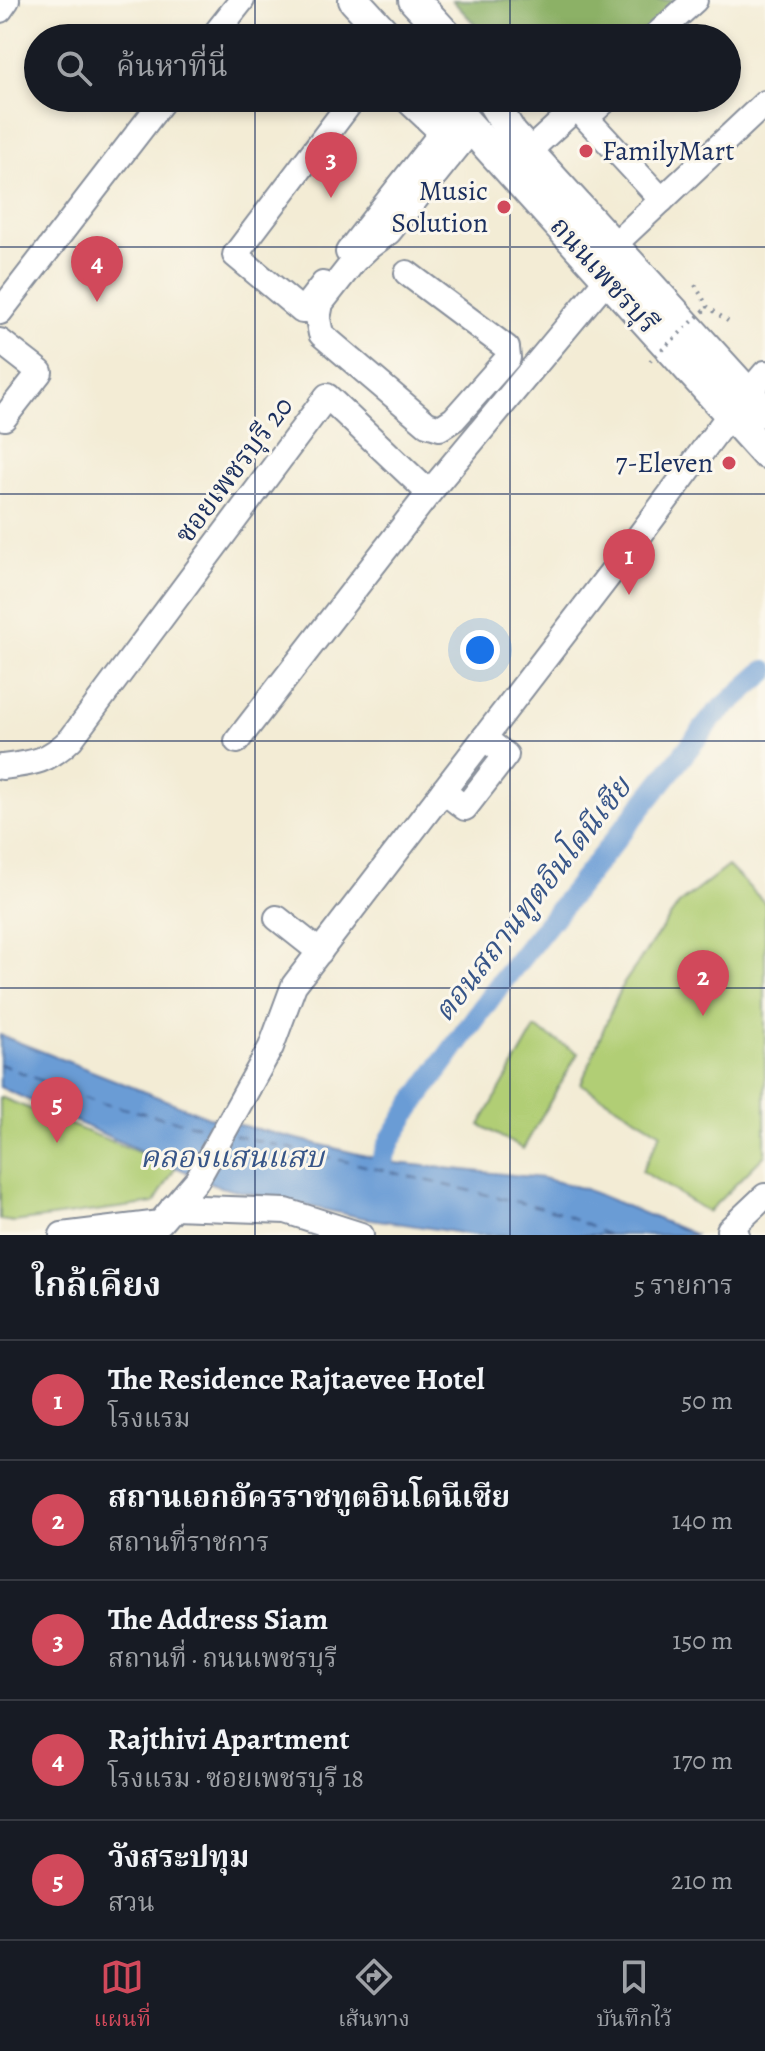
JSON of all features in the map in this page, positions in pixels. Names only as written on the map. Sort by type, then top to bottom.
[{"type":"main road","points":[[354,0],[377,24]]},
{"type":"main road","points":[[402,24],[418,4],[436,24]]},
{"type":"main road","name":"ถนนเพชรบุรี","points":[[498,112],[512,134],[752,398],[765,453]]},
{"type":"main road","name":"ถนนเพชรบุรี","points":[[453,118],[607,279],[752,398]]},
{"type":"street","points":[[0,10],[7,0]]},
{"type":"street","points":[[223,24],[242,0]]},
{"type":"street","points":[[668,24],[695,0]]},
{"type":"street","points":[[687,24],[714,0]]},
{"type":"street","points":[[615,244],[765,103]]},
{"type":"street","points":[[0,312],[154,112]]},
{"type":"street","points":[[343,112],[235,255],[302,311],[453,118]]},
{"type":"street","points":[[528,152],[572,112]]},
{"type":"street","points":[[593,112],[586,118],[662,200]]},
{"type":"street","points":[[407,273],[507,348],[508,358],[454,419],[440,428],[427,424],[321,334],[318,319],[321,303],[354,261],[389,232],[453,118]]},
{"type":"street","points":[[237,741],[429,493],[607,279]]},
{"type":"street","points":[[0,341],[40,372],[4,418]]},
{"type":"street","name":"ซอยเพชรบุรี 20","points":[[2,767],[37,763],[71,739],[327,396],[429,493]]},
{"type":"street","points":[[62,1235],[160,1223],[197,1180],[271,1047],[294,985],[752,398]]},
{"type":"street","points":[[277,918],[320,952]]},
{"type":"street","points":[[737,1235],[729,1230],[765,1196]]},
{"type":"street","points":[[173,1207],[286,1211],[361,1235]]},
{"type":"path","points":[[695,285],[708,307],[729,322]]},
{"type":"path","points":[[650,361],[708,307]]},
{"type":"green space","points":[[452,0],[680,0],[653,24],[475,24]]},
{"type":"green space","points":[[728,866],[765,903],[765,1155],[708,1212],[642,1171],[661,1133],[581,1084],[620,989],[679,904]]},
{"type":"green space","points":[[535,1028],[578,1053],[523,1149],[480,1125]]},
{"type":"green space","points":[[0,1097],[176,1167],[154,1203],[14,1222],[0,1220]]},
{"type":"water","name":"คลองแสนแสบ","points":[[0,1035],[211,1118],[395,1163],[542,1178],[585,1189],[696,1235],[474,1235],[359,1217],[220,1187],[0,1087]]},
{"type":"waterway","name":"ตอนสถานทูตอินโดนีเซีย","points":[[372,1184],[391,1139],[411,1107],[500,984],[714,716],[765,671]]},
{"type":"ferry route","points":[[0,1064],[92,1101],[212,1129]]},
{"type":"ferry route","points":[[234,1135],[560,1212],[608,1235]]},
{"type":"place","name":"FamilyMart","points":[[586,151]]},
{"type":"place","name":"The Address Siam","points":[[331,198]]},
{"type":"place","name":"Music Solution","points":[[504,207]]},
{"type":"place","name":"Rajthivi Apartment","points":[[97,302]]},
{"type":"place","name":"7-Eleven","points":[[729,463]]},
{"type":"place","name":"The Residence Rajtaevee Hotel","points":[[629,595]]},
{"type":"place","name":"สถานเอกอัครราชทูตอินโดนีเซีย","points":[[703,1016]]},
{"type":"place","name":"วังสระปทุม","points":[[57,1143]]}]
